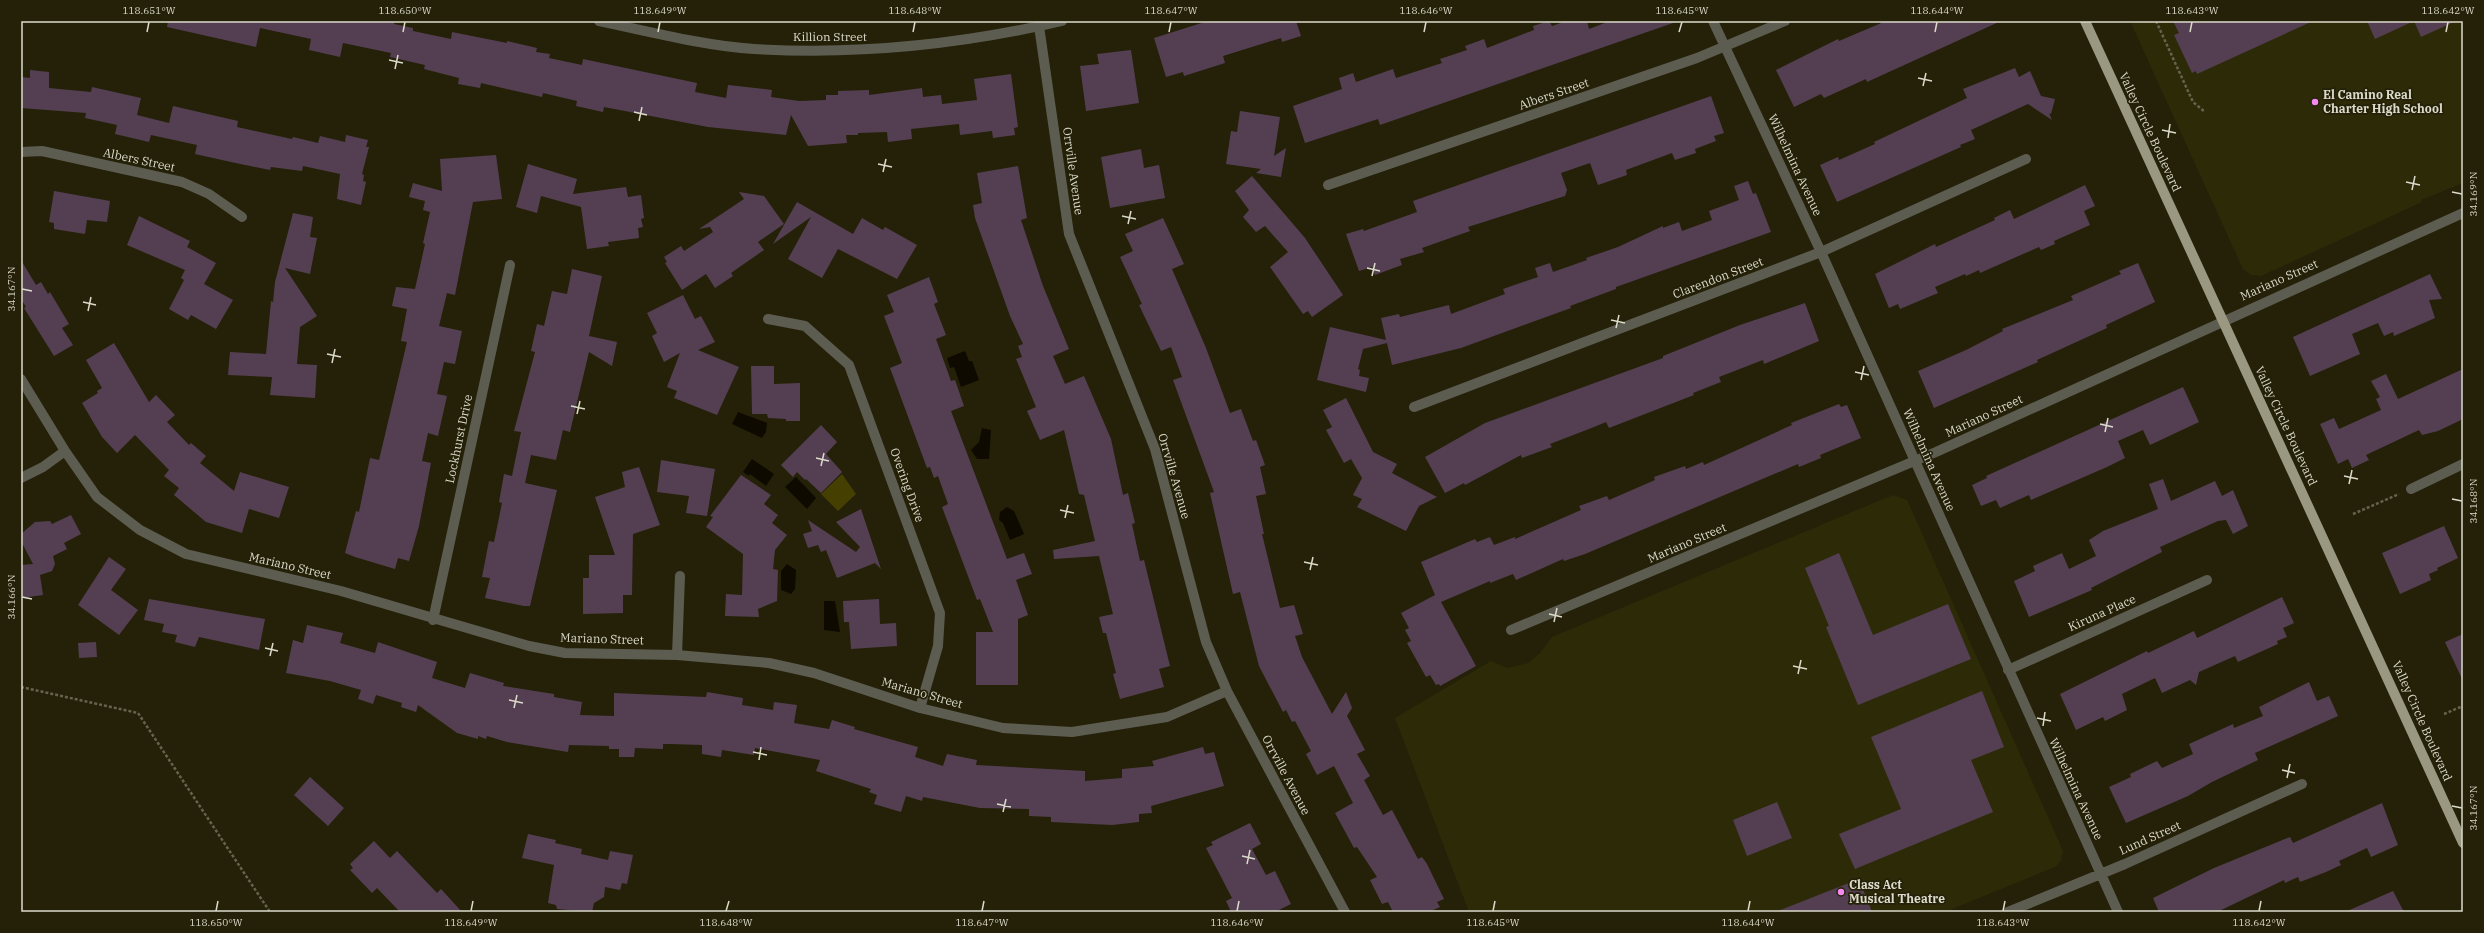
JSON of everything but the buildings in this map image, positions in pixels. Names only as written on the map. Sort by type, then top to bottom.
[{"type":"main road","name":"Valley Circle Boulevard","points":[[2085,21],[2463,843]]},
{"type":"street","name":"Killion Street","points":[[599,21],[671,36],[753,49],[865,51],[965,40],[1062,21]]},
{"type":"street","name":"Wilhelmina Avenue","points":[[1713,21],[1821,252],[2118,912]]},
{"type":"street","name":"Albers Street","points":[[1328,185],[1725,48],[1785,21]]},
{"type":"street","name":"Orrville Avenue","points":[[1039,26],[1069,234],[1155,449],[1206,642],[1227,691],[1345,912]]},
{"type":"street","name":"Albers Street","points":[[21,152],[42,151],[182,182],[209,194],[242,217]]},
{"type":"street","name":"Clarendon Street","points":[[1414,407],[1821,252],[2026,159]]},
{"type":"street","name":"Mariano Street","points":[[1511,630],[1916,461],[2223,320],[2463,213]]},
{"type":"street","name":"Lockhurst Drive","points":[[433,620],[510,265]]},
{"type":"street","name":"Overing Drive","points":[[768,319],[805,326],[849,365],[940,613],[938,646],[920,708]]},
{"type":"street","name":"Mariano Street","points":[[21,379],[64,451],[96,497],[140,530],[186,554],[341,591],[433,620],[529,646],[565,653],[676,655],[776,665],[814,673],[920,708],[1003,728],[1072,732],[1167,717],[1227,691]]},
{"type":"street","points":[[21,478],[43,467],[64,451]]},
{"type":"street","points":[[2411,489],[2463,464]]},
{"type":"street","points":[[676,655],[680,576]]},
{"type":"street","name":"Kiruna Place","points":[[2008,670],[2207,580]]},
{"type":"street","name":"Lund Street","points":[[2008,912],[2125,864],[2302,784]]},
{"type":"path","points":[[2156,21],[2193,102],[2205,112]]},
{"type":"path","points":[[2353,514],[2411,489]]},
{"type":"path","points":[[21,687],[138,713],[270,912]]},
{"type":"path","points":[[2444,714],[2463,706]]},
{"type":"shaded area","name":"El Camino Real Charter High School","points":[[2130,21],[2463,21],[2463,183],[2421,200],[2422,202],[2261,276],[2251,275],[2243,269]]},
{"type":"shaded area","points":[[965,351],[969,361],[972,361],[979,380],[961,387],[954,367],[950,368],[947,358]]},
{"type":"shaded area","points":[[738,412],[767,423],[766,432],[762,438],[732,424]]},
{"type":"shaded area","points":[[982,428],[991,430],[989,459],[977,459],[971,450],[979,442]]},
{"type":"shaded area","points":[[752,459],[774,474],[766,486],[750,474],[749,476],[743,472]]},
{"type":"shaded area","points":[[842,474],[856,494],[838,511],[821,494]]},
{"type":"shaded area","points":[[796,477],[816,498],[807,509],[785,487]]},
{"type":"shaded area","points":[[1893,495],[1907,500],[2063,851],[2061,860],[2057,866],[1945,912],[1469,912],[1395,718],[1491,661],[1507,668],[1528,663],[1540,653],[1552,637]]},
{"type":"shaded area","points":[[1007,507],[1014,511],[1024,534],[1010,540],[1003,523],[999,520],[1000,512]]},
{"type":"shaded area","points":[[787,564],[796,570],[795,589],[791,594],[781,590],[781,571]]},
{"type":"shaded area","points":[[824,601],[835,601],[840,632],[824,630]]},
{"type":"place","name":"El Camino Real Charter High School","points":[[2315,102]]},
{"type":"place","name":"Class Act Musical Theatre","points":[[1841,892]]}]
